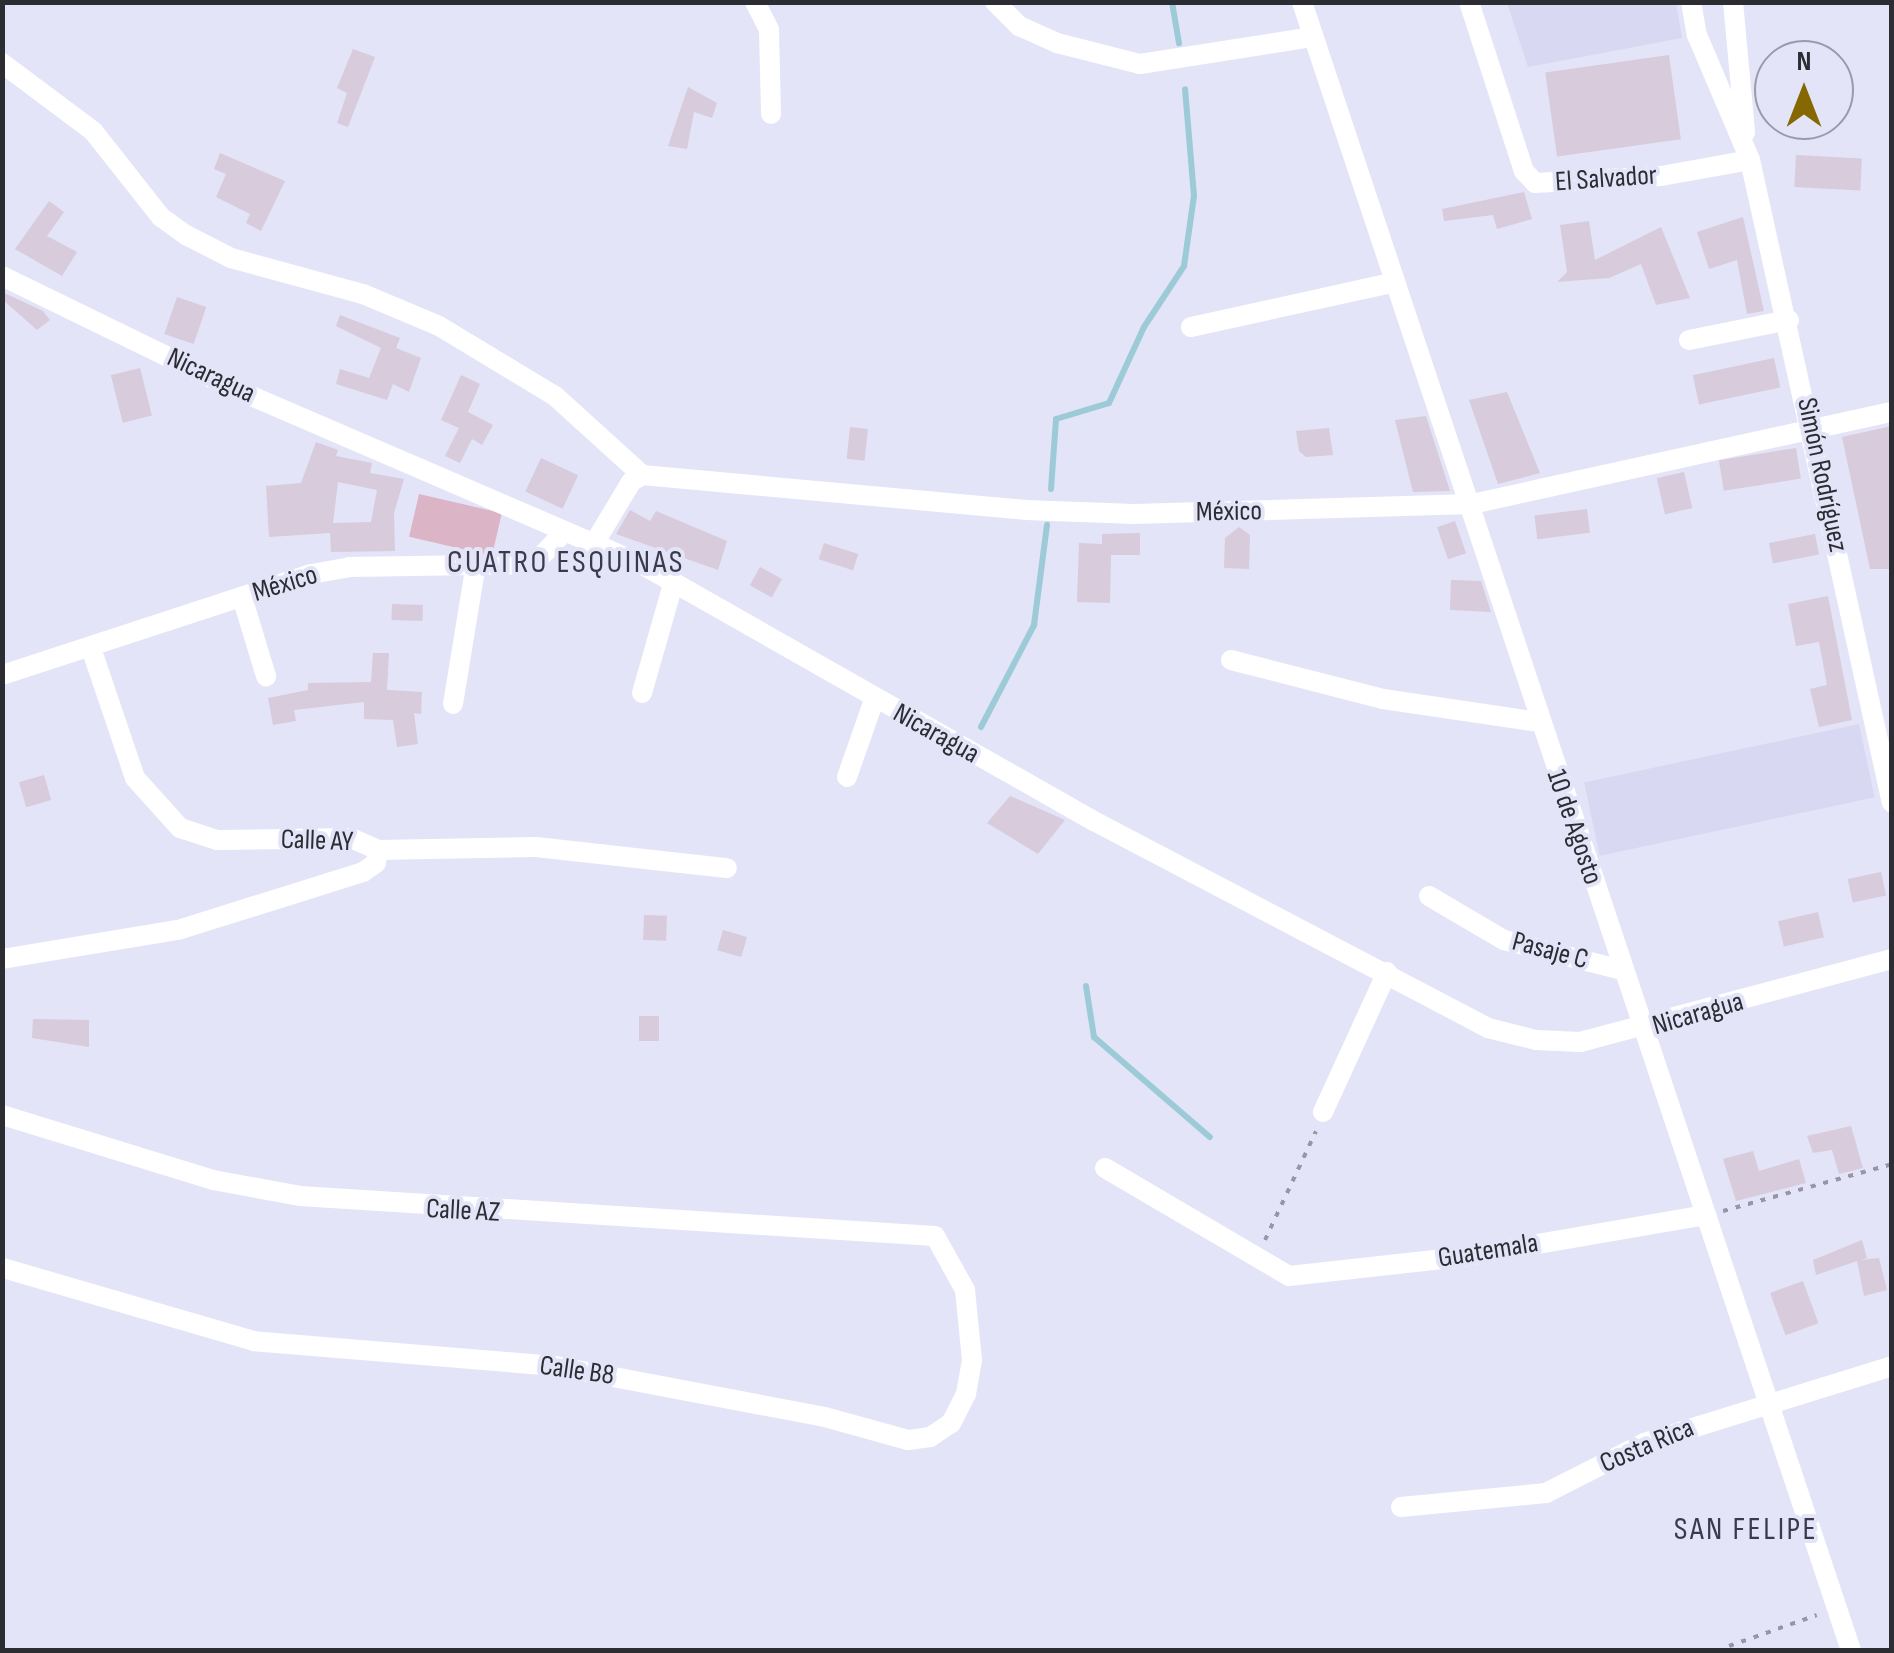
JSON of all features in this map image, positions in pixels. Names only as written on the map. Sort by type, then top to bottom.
[{"type":"street","points":[[755,2],[769,30],[770,114]]},
{"type":"street","points":[[995,2],[1019,26],[1057,43],[1140,64],[1312,37]]},
{"type":"street","name":"10 de Agosto","points":[[1302,2],[1472,504],[1538,722],[1851,1650]]},
{"type":"street","name":"El Salvador","points":[[1469,2],[1524,171],[1535,183],[1661,176],[1748,155]]},
{"type":"street","points":[[1691,2],[1697,34],[1748,155]]},
{"type":"street","points":[[1733,2],[1748,155]]},
{"type":"street","points":[[2,63],[93,131],[162,216],[186,234],[231,258],[363,294],[440,326],[555,396],[642,475],[631,482],[595,542]]},
{"type":"street","name":"Simón Rodríguez","points":[[1748,155],[1788,320],[1892,803]]},
{"type":"street","name":"Nicaragua","points":[[2,276],[228,386],[595,542],[674,582],[874,700],[1488,1028],[1536,1040],[1580,1042],[1642,1030],[1892,959]]},
{"type":"street","points":[[1191,327],[1395,282]]},
{"type":"street","points":[[1689,340],[1788,320]]},
{"type":"street","name":"México","points":[[642,475],[1026,510],[1134,514],[1472,504],[1892,412]]},
{"type":"street","name":"México","points":[[2,675],[349,566],[476,569],[534,564],[564,532]]},
{"type":"street","points":[[453,704],[476,569]]},
{"type":"street","points":[[642,693],[674,582]]},
{"type":"street","points":[[242,598],[266,676]]},
{"type":"street","name":"Calle AY","points":[[2,958],[178,930],[363,872],[376,863],[378,850],[352,838],[217,840],[180,828],[135,778],[91,648]]},
{"type":"street","points":[[1230,660],[1382,699],[1538,722]]},
{"type":"street","points":[[846,777],[874,700]]},
{"type":"street","points":[[378,850],[536,847],[727,868]]},
{"type":"street","name":"Pasaje C","points":[[1429,896],[1504,940],[1622,970]]},
{"type":"street","points":[[1323,1112],[1388,972]]},
{"type":"street","name":"Calle AZ","points":[[2,1115],[213,1180],[300,1196],[935,1236]]},
{"type":"street","name":"Guatemala","points":[[1105,1168],[1256,1257],[1299,1276],[1462,1257],[1706,1216]]},
{"type":"street","name":"Calle B8","points":[[2,1268],[254,1340],[555,1366],[770,1405],[908,1440],[930,1438],[951,1422],[966,1394],[972,1360],[965,1290],[935,1236]]},
{"type":"street","name":"Costa Rica","points":[[1401,1506],[1546,1492],[1644,1443],[1767,1400],[1892,1366]]},
{"type":"path","points":[[1256,1257],[1314,1140]]},
{"type":"path","points":[[1706,1216],[1892,1164]]},
{"type":"path","points":[[1730,1646],[1836,1608]]},
{"type":"shaded area","points":[[1507,3],[1676,3],[1682,38],[1528,67]]},
{"type":"shaded area","points":[[419,494],[502,513],[492,556],[409,537]]},
{"type":"shaded area","points":[[1859,724],[1875,797],[1600,856],[1584,782]]},
{"type":"building","points":[[353,49],[375,57],[348,127],[337,123],[347,93],[337,88]]},
{"type":"building","points":[[1669,55],[1681,139],[1557,157],[1545,72]]},
{"type":"building","points":[[688,87],[717,103],[712,118],[694,112],[687,149],[668,146]]},
{"type":"building","points":[[220,153],[285,181],[261,231],[246,223],[250,214],[216,197],[226,174],[214,169]]},
{"type":"building","points":[[1796,155],[1862,158],[1860,190],[1794,187]]},
{"type":"building","points":[[1524,192],[1532,219],[1497,229],[1493,215],[1444,221],[1442,209]]},
{"type":"building","points":[[49,201],[64,212],[47,236],[77,252],[62,276],[15,249]]},
{"type":"building","points":[[1743,217],[1764,311],[1747,314],[1737,260],[1709,269],[1697,232]]},
{"type":"building","points":[[1589,221],[1595,260],[1661,227],[1690,298],[1656,305],[1641,264],[1609,278],[1557,282],[1567,272],[1560,225]]},
{"type":"building","points":[[2,292],[43,311],[50,320],[37,330],[2,299]]},
{"type":"building","points":[[177,297],[206,307],[194,344],[164,334]]},
{"type":"building","points":[[340,315],[400,338],[396,348],[421,358],[409,392],[393,384],[387,400],[336,384],[340,369],[369,378],[381,348],[336,326]]},
{"type":"building","points":[[1774,358],[1780,387],[1699,405],[1693,375]]},
{"type":"building","points":[[140,368],[152,416],[123,423],[111,375]]},
{"type":"building","points":[[461,375],[480,384],[468,412],[493,425],[482,445],[472,439],[460,463],[445,456],[459,428],[441,420]]},
{"type":"building","points":[[1507,392],[1540,473],[1498,484],[1469,400]]},
{"type":"building","points":[[1426,416],[1450,491],[1413,492],[1395,420]]},
{"type":"building","points":[[1892,426],[1892,569],[1870,569],[1842,437]]},
{"type":"building","points":[[850,427],[868,429],[865,461],[847,459]]},
{"type":"building","points":[[1329,428],[1333,455],[1306,457],[1299,451],[1296,431]]},
{"type":"building","points":[[316,442],[338,450],[336,456],[372,463],[370,473],[404,479],[394,513],[395,551],[331,552],[330,533],[269,537],[266,486],[301,483]],"holes":[[[338,482],[377,490],[371,522],[333,523]]]},
{"type":"building","points":[[1796,448],[1801,479],[1724,491],[1719,460]]},
{"type":"building","points":[[541,458],[578,475],[563,509],[525,492]]},
{"type":"building","points":[[1684,472],[1692,508],[1665,514],[1657,478]]},
{"type":"building","points":[[1587,509],[1590,533],[1537,539],[1534,515]]},
{"type":"building","points":[[630,510],[650,521],[656,511],[727,541],[718,570],[616,534]]},
{"type":"building","points":[[1455,521],[1466,553],[1448,559],[1437,527]]},
{"type":"building","points":[[1239,527],[1250,535],[1249,569],[1224,568],[1225,538]]},
{"type":"building","points":[[1140,533],[1140,555],[1111,555],[1110,603],[1077,602],[1079,543],[1102,544],[1102,534]]},
{"type":"building","points":[[1815,534],[1819,555],[1773,564],[1769,543]]},
{"type":"building","points":[[824,543],[858,554],[853,570],[819,559]]},
{"type":"building","points":[[760,567],[782,579],[772,597],[750,585]]},
{"type":"building","points":[[1451,580],[1481,581],[1491,612],[1450,610]]},
{"type":"building","points":[[1828,596],[1852,720],[1819,727],[1810,689],[1827,685],[1819,642],[1796,646],[1788,604]]},
{"type":"building","points":[[392,604],[423,605],[422,621],[391,620]]},
{"type":"building","points":[[373,653],[389,653],[387,690],[422,692],[421,714],[414,713],[418,744],[397,747],[393,720],[364,719],[364,702],[294,710],[296,721],[273,725],[268,698],[308,690],[308,683],[371,682]]},
{"type":"building","points":[[44,775],[51,800],[26,807],[19,782]]},
{"type":"building","points":[[1010,796],[1065,820],[1038,854],[987,823]]},
{"type":"building","points":[[1881,872],[1886,895],[1853,903],[1848,879]]},
{"type":"building","points":[[1818,912],[1824,937],[1784,947],[1778,921]]},
{"type":"building","points":[[644,915],[667,916],[666,941],[643,940]]},
{"type":"building","points":[[723,930],[747,937],[741,957],[717,950]]},
{"type":"building","points":[[639,1016],[659,1016],[659,1041],[639,1041]]},
{"type":"building","points":[[33,1019],[89,1020],[89,1047],[32,1038]]},
{"type":"building","points":[[1851,1126],[1863,1168],[1839,1174],[1832,1150],[1813,1153],[1807,1136]]},
{"type":"building","points":[[1753,1151],[1759,1171],[1799,1159],[1806,1183],[1736,1201],[1723,1159]]},
{"type":"building","points":[[1862,1240],[1867,1258],[1860,1260],[1879,1258],[1887,1290],[1864,1296],[1857,1261],[1816,1275],[1813,1260]]},
{"type":"building","points":[[1803,1281],[1818,1323],[1786,1335],[1770,1293]]},
{"type":"waterway","points":[[1172,2],[1179,43]]},
{"type":"waterway","points":[[1051,489],[1056,419],[1109,403],[1144,327],[1184,266],[1194,196],[1185,89]]},
{"type":"waterway","points":[[981,727],[1034,625],[1047,525]]},
{"type":"waterway","points":[[1086,986],[1094,1037],[1210,1137]]},
{"type":"district","name":"CUATRO ESQUINAS","points":[[566,563]]},
{"type":"district","name":"SAN FELIPE","points":[[1746,1530]]}]
